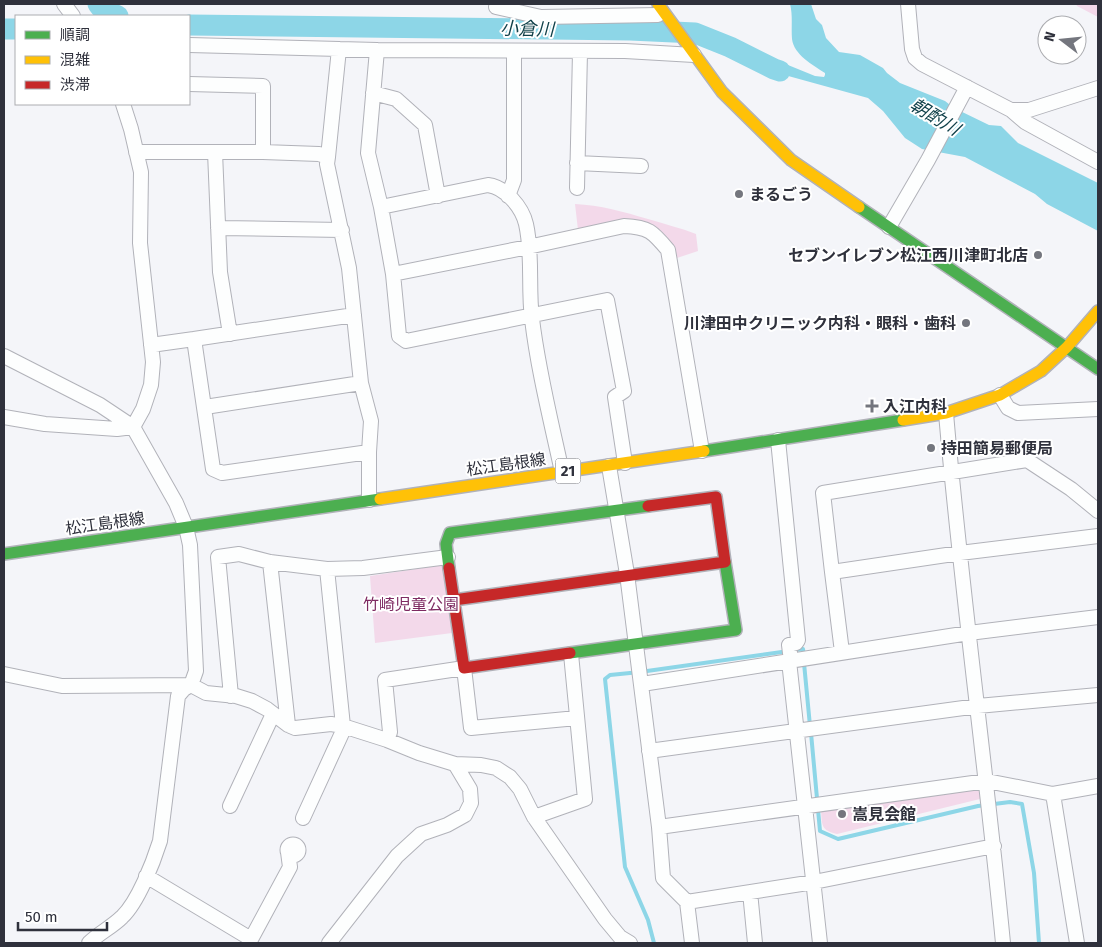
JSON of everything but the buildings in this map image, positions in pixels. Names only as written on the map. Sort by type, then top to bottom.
[{"type":"street","points":[[64,4],[71,15]]},
{"type":"street","points":[[908,4],[912,49],[915,58],[922,64],[964,91],[1011,110],[1025,122],[1098,162]]},
{"type":"street","points":[[496,7],[541,17],[661,12],[722,92],[791,160],[1098,369]]},
{"type":"street","points":[[190,44],[378,50],[691,52]]},
{"type":"street","points":[[339,49],[327,164],[349,268],[361,383],[370,421],[368,452],[369,500]]},
{"type":"street","points":[[378,50],[368,153],[381,208],[393,274],[399,336],[406,340],[606,300],[624,391],[615,397],[625,463]]},
{"type":"street","points":[[508,196],[514,180],[514,51]]},
{"type":"street","points":[[577,188],[580,52]]},
{"type":"street","points":[[190,84],[263,86],[263,152]]},
{"type":"street","points":[[1011,110],[1030,110],[1098,88]]},
{"type":"street","points":[[889,227],[928,160],[964,91]]},
{"type":"street","points":[[373,93],[396,99],[425,126],[438,196]]},
{"type":"street","points":[[123,105],[140,172],[140,244],[153,362],[151,385],[142,409],[132,427]]},
{"type":"street","points":[[136,152],[263,152],[319,154],[328,157]]},
{"type":"street","points":[[215,152],[220,272],[230,334]]},
{"type":"street","points":[[577,163],[641,166]]},
{"type":"street","points":[[381,208],[488,186],[497,186],[518,208],[526,223],[532,316],[538,362],[562,472]]},
{"type":"street","points":[[393,274],[624,226],[636,226],[654,232],[668,250],[702,451]]},
{"type":"street","points":[[218,228],[342,230]]},
{"type":"street","name":"松江島根線","points":[[4,554],[609,466],[946,413],[1000,396],[1041,371],[1067,347],[1098,311]]},
{"type":"street","points":[[151,345],[354,315]]},
{"type":"street","points":[[194,339],[213,469],[222,473],[368,452]]},
{"type":"street","points":[[4,356],[100,405],[132,427],[176,503],[186,527],[190,544],[196,671],[191,685],[178,696],[163,829],[155,857],[133,903],[124,916],[98,934],[89,943]]},
{"type":"street","points":[[204,407],[361,383]]},
{"type":"street","points":[[1000,396],[1008,408],[1018,413],[1098,409]]},
{"type":"street","points":[[946,413],[1003,943]]},
{"type":"street","points":[[4,417],[45,424],[117,429],[132,427]]},
{"type":"street","points":[[778,440],[798,640],[796,644],[789,645],[794,657],[805,729],[813,805],[814,882],[820,943]]},
{"type":"street","points":[[842,652],[823,493],[1027,460],[1071,489],[1098,512]]},
{"type":"street","points":[[609,466],[618,510],[642,684],[659,827],[663,878],[687,902],[692,943]]},
{"type":"street","points":[[387,740],[390,732],[385,680],[464,668],[736,630],[716,497],[450,533],[446,544],[464,668],[471,728],[577,718]]},
{"type":"street","points":[[832,572],[960,552],[1098,536]]},
{"type":"street","points":[[231,696],[218,557],[239,554],[270,562],[327,569],[363,568],[448,557]]},
{"type":"street","points":[[270,562],[288,725]]},
{"type":"street","points":[[454,600],[627,574],[725,562]]},
{"type":"street","points":[[304,818],[342,733],[343,726],[327,569]]},
{"type":"street","points":[[642,684],[794,657],[1098,617]]},
{"type":"street","points":[[534,818],[585,799],[571,654]]},
{"type":"street","points":[[4,674],[62,686],[191,685],[206,693],[252,701],[288,725],[302,728],[331,724],[343,726],[455,764],[496,768],[510,776],[520,789],[534,818],[605,918],[620,937],[630,943]]},
{"type":"street","points":[[650,751],[978,706],[1098,695]]},
{"type":"street","points":[[230,806],[273,714]]},
{"type":"street","points":[[329,943],[397,856],[422,834],[447,825],[465,815],[471,803],[470,789],[455,764]]},
{"type":"street","points":[[659,827],[987,781],[1053,794],[1098,786]]},
{"type":"street","points":[[1053,794],[1077,943]]},
{"type":"street","points":[[687,902],[814,882],[994,846]]},
{"type":"street","points":[[146,876],[250,941],[290,867],[288,852]]},
{"type":"street","points":[[750,892],[755,943]]},
{"type":"green space","points":[[1076,4],[1098,4],[1098,17],[1077,6]]},
{"type":"green space","points":[[575,204],[621,211],[696,234],[698,251],[677,258],[669,241],[660,230],[649,223],[636,220],[609,223],[578,230]]},
{"type":"green space","name":"竹崎児童公園","points":[[442,565],[452,633],[375,643],[370,576]]},
{"type":"green space","points":[[971,788],[980,791],[980,799],[837,834],[825,829],[822,824],[821,810]]},
{"type":"water","name":"朝酌川","points":[[790,4],[811,4],[816,19],[822,25],[826,38],[839,52],[860,55],[883,68],[900,83],[945,101],[954,108],[989,125],[1001,126],[1018,143],[1098,183],[1098,231],[1047,204],[1035,194],[965,157],[922,149],[905,138],[883,111],[868,98],[781,74],[762,66],[749,54],[773,65],[782,67],[788,65],[815,76],[824,77],[825,75],[825,73],[796,50],[792,39]]},
{"type":"waterway","points":[[98,4],[101,8],[116,15]]},
{"type":"waterway","name":"小倉川","points":[[190,25],[630,30],[695,33],[730,47],[780,71]]},
{"type":"waterway","name":"小倉川","points":[[4,29],[15,29]]},
{"type":"waterway","points":[[654,943],[648,920],[625,867],[605,679],[610,675],[803,649],[804,656]]},
{"type":"waterway","points":[[804,663],[810,726]]},
{"type":"waterway","points":[[811,733],[820,831],[838,839],[978,806],[1010,802],[1022,804],[1034,873],[1039,943]]},
{"type":"traffic: fast","points":[[859,207],[1098,369]]},
{"type":"traffic: fast","points":[[704,451],[903,420]]},
{"type":"traffic: fast","points":[[4,554],[380,499]]},
{"type":"traffic: fast","points":[[449,568],[446,544],[450,533],[648,506]]},
{"type":"traffic: fast","points":[[570,653],[736,630],[725,562]]},
{"type":"traffic: slow","points":[[658,4],[722,92],[791,160],[859,207]]},
{"type":"traffic: slow","points":[[903,420],[946,413],[1000,395],[1041,371],[1067,347],[1098,311]]},
{"type":"traffic: slow","points":[[380,499],[704,451]]},
{"type":"traffic: jam","points":[[454,600],[725,562],[716,497],[648,506]]},
{"type":"traffic: jam","points":[[449,568],[464,668],[570,653]]},
{"type":"place","name":"まるごう","points":[[739,194]]},
{"type":"place","name":"セブンイレブン松江西川津町北店","points":[[1038,255]]},
{"type":"place","name":"川津田中クリニック内科・眼科・歯科","points":[[966,323]]},
{"type":"place","name":"入江内科","points":[[872,406]]},
{"type":"place","name":"持田簡易郵便局","points":[[931,448]]},
{"type":"place","name":"嵩見会館","points":[[842,814]]}]
